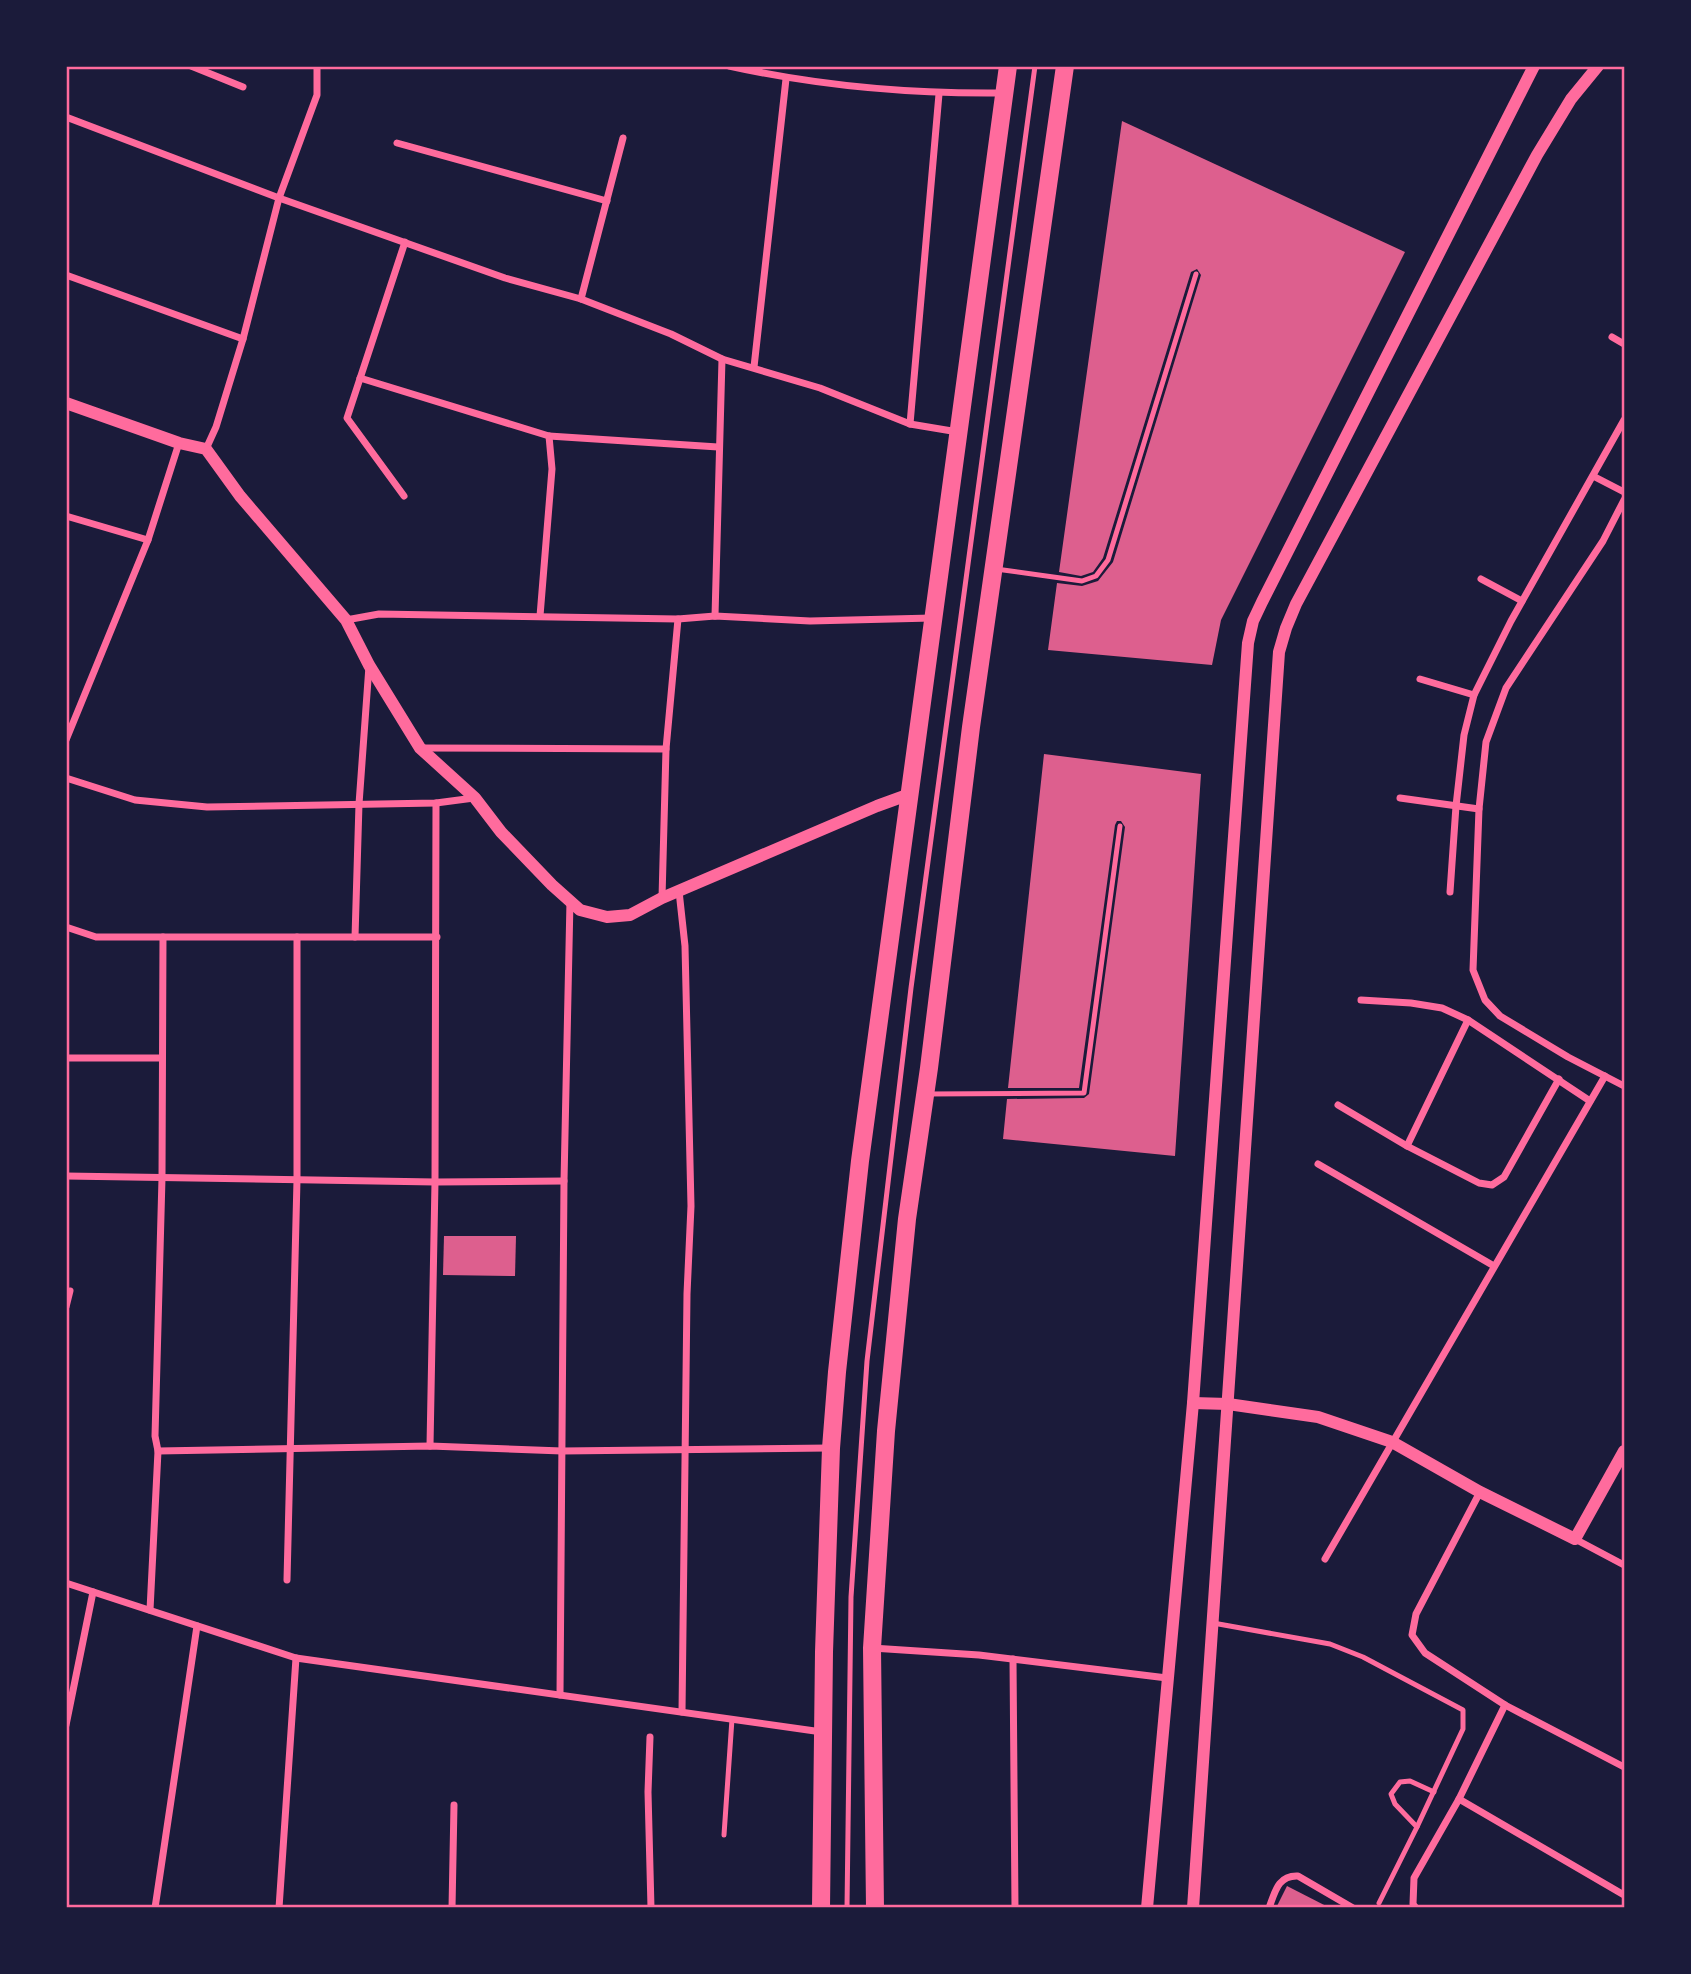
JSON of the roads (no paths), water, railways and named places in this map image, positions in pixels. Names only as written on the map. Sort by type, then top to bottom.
[{"type":"main road","points":[[821,1908],[831,1448],[837,1372],[860,1161],[1008,66]]},
{"type":"main road","points":[[875,1908],[872,1648],[886,1431],[907,1219],[929,1068],[969,741],[1065,66]]},
{"type":"street","points":[[191,66],[243,87]]},
{"type":"street","points":[[206,449],[216,427],[243,340],[279,198],[317,95],[317,66]]},
{"type":"street","points":[[729,66],[786,79],[939,94],[1006,93]]},
{"type":"street","points":[[1147,1908],[1193,1403],[1246,663],[1253,621],[1534,66]]},
{"type":"street","points":[[1194,1908],[1279,652],[1296,604],[1537,155],[1571,99],[1598,66]]},
{"type":"street","points":[[754,367],[786,79]]},
{"type":"street","points":[[910,424],[939,94]]},
{"type":"street","points":[[66,117],[279,198],[505,278],[581,299],[670,334],[722,359],[820,388],[910,424],[958,432]]},
{"type":"street","points":[[581,299],[623,138]]},
{"type":"street","points":[[397,144],[607,201]]},
{"type":"street","points":[[404,496],[346,418],[405,242]]},
{"type":"street","points":[[66,275],[243,340]]},
{"type":"street","points":[[1612,338],[1625,344]]},
{"type":"street","points":[[715,616],[722,359]]},
{"type":"street","points":[[360,378],[549,436],[718,447]]},
{"type":"street","points":[[66,403],[178,443],[206,449],[240,496],[346,621],[419,748],[475,798],[501,831],[580,910],[607,917],[630,915],[662,898],[910,794]]},
{"type":"street","points":[[1450,892],[1464,735],[1474,695],[1522,601],[1625,420]]},
{"type":"street","points":[[540,616],[552,469],[549,436]]},
{"type":"street","points":[[66,740],[148,540],[178,443]]},
{"type":"street","points":[[1593,476],[1625,492]]},
{"type":"street","points":[[1625,500],[1603,541],[1506,688],[1486,742],[1479,809],[1473,970],[1485,1000],[1500,1016],[1625,1086]]},
{"type":"street","points":[[66,516],[148,540]]},
{"type":"street","points":[[1481,579],[1522,601]]},
{"type":"street","points":[[346,621],[379,614],[678,619],[715,616],[810,621],[935,618]]},
{"type":"street","points":[[662,898],[666,749],[678,619]]},
{"type":"street","points":[[355,937],[359,804],[369,665]]},
{"type":"street","points":[[1420,679],[1474,695]]},
{"type":"street","points":[[419,748],[666,749]]},
{"type":"street","points":[[66,778],[135,800],[207,807],[436,803],[475,798]]},
{"type":"street","points":[[1400,799],[1479,809]]},
{"type":"street","points":[[429,1446],[435,1182],[436,803]]},
{"type":"street","points":[[679,891],[685,946],[691,1206],[687,1294],[682,1712]]},
{"type":"street","points":[[560,1695],[564,1181],[570,901]]},
{"type":"street","points":[[66,927],[96,937],[437,937]]},
{"type":"street","points":[[150,1611],[158,1451],[155,1436],[162,1178],[163,937]]},
{"type":"street","points":[[287,1580],[297,1180],[297,937]]},
{"type":"street","points":[[1361,1000],[1442,1008],[1468,1020],[1590,1101]]},
{"type":"street","points":[[1407,1146],[1468,1020]]},
{"type":"street","points":[[66,1058],[162,1058]]},
{"type":"street","points":[[1325,1559],[1605,1076]]},
{"type":"street","points":[[1338,1105],[1407,1146],[1479,1183],[1492,1185],[1504,1177],[1559,1079]]},
{"type":"street","points":[[1318,1164],[1494,1266]]},
{"type":"street","points":[[66,1177],[564,1181]]},
{"type":"street","points":[[66,1307],[70,1291]]},
{"type":"street","points":[[1193,1403],[1227,1404],[1318,1417],[1392,1442],[1480,1492],[1625,1565]]},
{"type":"street","points":[[158,1451],[429,1446],[562,1451],[831,1448]]},
{"type":"street","points":[[1575,1539],[1625,1451]]},
{"type":"street","points":[[1480,1492],[1416,1614],[1412,1635],[1425,1653],[1505,1705],[1625,1766]]},
{"type":"street","points":[[66,1583],[296,1658],[823,1732]]},
{"type":"street","points":[[66,1725],[93,1592]]},
{"type":"street","points":[[155,1908],[197,1626]]},
{"type":"street","points":[[872,1648],[1013,1659],[1167,1678]]},
{"type":"street","points":[[279,1908],[296,1658]]},
{"type":"street","points":[[1013,1659],[1015,1908]]},
{"type":"street","points":[[1416,1908],[1412,1904],[1414,1878],[1459,1799],[1505,1705]]},
{"type":"street","points":[[650,1737],[648,1792],[651,1908]]},
{"type":"street","points":[[1459,1799],[1625,1895]]},
{"type":"street","points":[[452,1908],[454,1805]]},
{"type":"street","points":[[1269,1908],[1278,1885],[1288,1875],[1298,1877],[1353,1908]]},
{"type":"lane","points":[[847,1908],[850,1597],[867,1361],[909,1001],[1035,66]]},
{"type":"lane","points":[[993,569],[1082,581],[1096,576],[1108,560],[1196,274]]},
{"type":"lane","points":[[924,1094],[1084,1093],[1120,826]]},
{"type":"lane","points":[[1213,1623],[1330,1644],[1363,1657],[1463,1710],[1463,1729],[1379,1903]]},
{"type":"lane","points":[[724,1835],[732,1719]]},
{"type":"lane","points":[[1418,1827],[1395,1804],[1391,1794],[1400,1782],[1410,1781],[1434,1792]]}]
